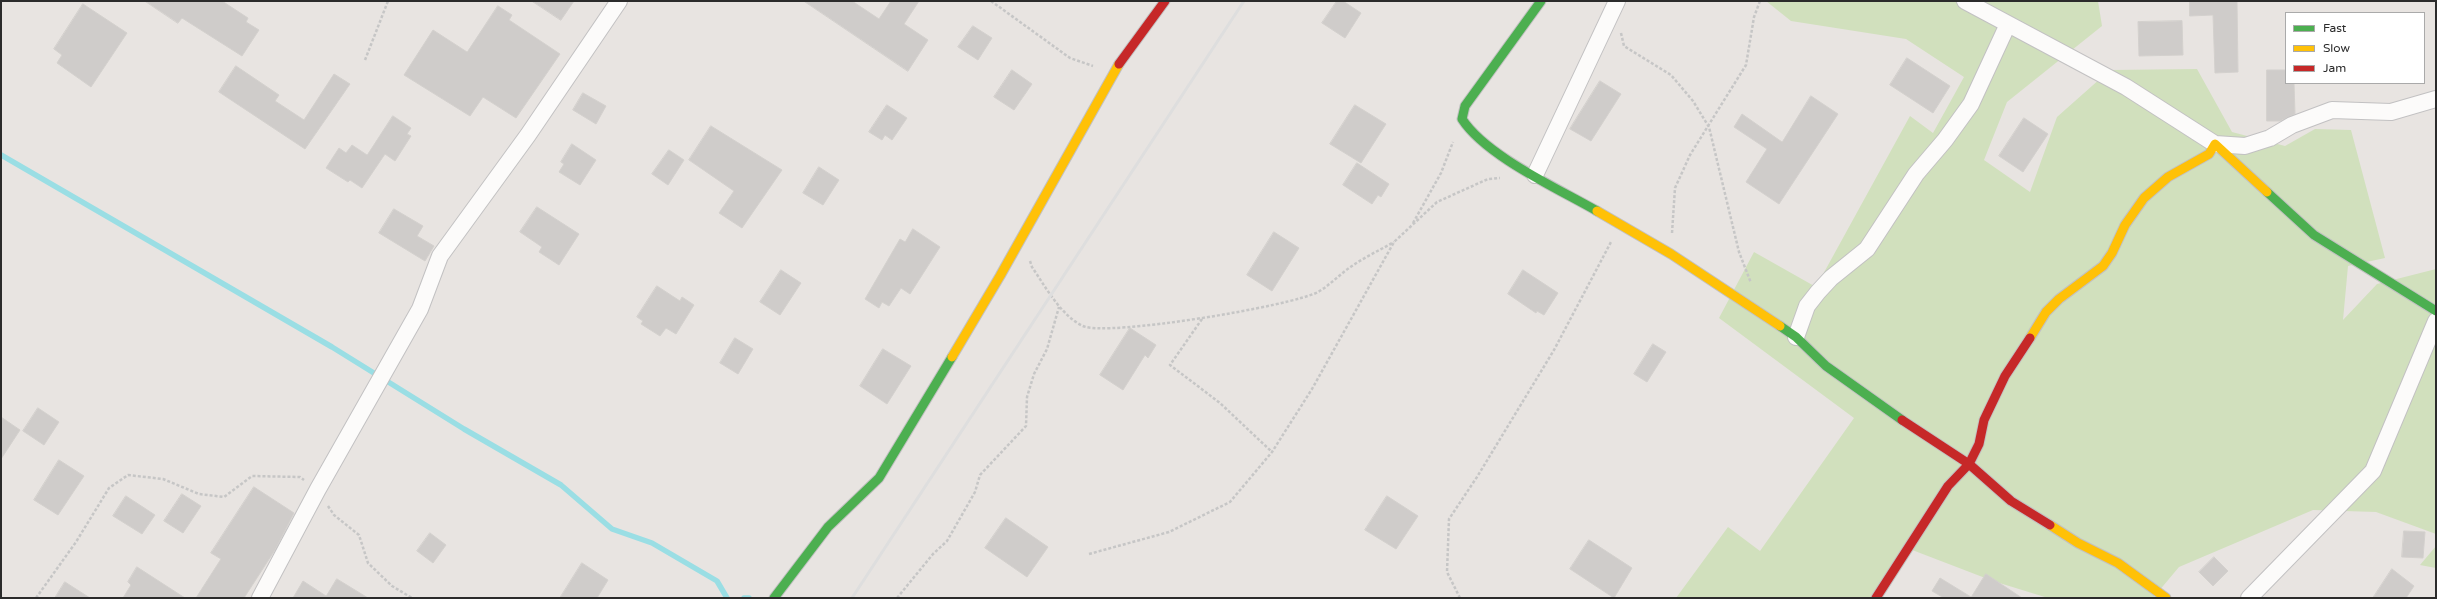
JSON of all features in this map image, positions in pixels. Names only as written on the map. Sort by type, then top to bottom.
[{"type":"street","points":[[260,598],[318,489],[420,310],[440,256],[528,135],[619,1]]},
{"type":"street","points":[[774,598],[828,527],[879,478],[1024,234],[1111,74],[1165,1]]},
{"type":"street","points":[[1541,1],[1465,106],[1462,119],[1470,131],[1489,148],[1671,254],[1796,337],[1826,366],[1860,392],[1895,413],[1969,464],[2011,501],[2078,543],[2118,563],[2166,598]]},
{"type":"street","points":[[1536,175],[1617,1]]},
{"type":"street","points":[[1965,1],[2126,87],[2215,144],[2314,235],[2436,311]]},
{"type":"street","points":[[1796,337],[1807,306],[1831,278],[1867,249],[1916,174],[1946,140],[1971,104],[2008,24]]},
{"type":"street","points":[[2215,144],[2245,146],[2270,138],[2292,125],[2332,110],[2391,112],[2436,99]]},
{"type":"street","points":[[1876,598],[1948,486],[1969,464],[1979,444],[1984,420],[2005,376],[2046,312],[2059,299],[2103,266],[2112,252],[2125,225],[2144,198],[2168,177],[2208,154],[2215,144]]},
{"type":"street","points":[[2249,598],[2373,471],[2436,321]]},
{"type":"path","points":[[365,60],[388,1]]},
{"type":"path","points":[[991,1],[1070,58],[1111,74]]},
{"type":"path","points":[[1671,254],[1675,188],[1690,155],[1746,65],[1754,17],[1760,1]]},
{"type":"path","points":[[1620,31],[1624,46],[1671,75],[1693,101],[1708,127],[1738,252],[1751,284]]},
{"type":"path","points":[[1411,226],[1441,173],[1462,119]]},
{"type":"path","points":[[1024,234],[1032,267],[1059,307],[1083,326],[1112,329],[1203,318],[1274,305],[1317,292],[1353,266],[1394,242],[1437,202],[1488,178],[1504,177]]},
{"type":"path","points":[[1460,598],[1447,572],[1449,518],[1478,477],[1554,350],[1599,267],[1619,225]]},
{"type":"path","points":[[1089,554],[1169,532],[1230,502],[1272,452],[1312,389],[1394,242]]},
{"type":"path","points":[[897,598],[933,554],[947,541],[975,492],[980,475],[1026,426],[1027,397],[1034,374],[1047,349],[1059,307]]},
{"type":"path","points":[[1203,318],[1170,365],[1220,404],[1272,452]]},
{"type":"path","points":[[36,598],[76,542],[109,488],[128,475],[163,479],[199,494],[224,496],[252,476],[300,477],[318,489],[334,515],[359,535],[368,563],[392,586],[412,598]]},
{"type":"green space","points":[[1766,1],[2098,1],[2102,26],[2007,102],[1984,160],[2030,192],[2057,117],[2110,70],[2197,69],[2232,132],[2285,146],[2315,129],[2351,130],[2385,258],[2348,266],[2343,320],[2377,284],[2436,269],[2436,534],[2376,512],[2313,510],[2179,567],[2153,598],[2048,598],[1993,581],[1907,548],[1874,598],[1676,598],[1728,527],[1760,551],[1854,418],[1719,318],[1754,252],[1816,287],[1910,116],[1933,133],[1964,77],[1906,39],[1791,21]]},
{"type":"green space","points":[[2436,546],[2436,568],[2420,565]]},
{"type":"building","points":[[145,1],[222,1],[248,18],[246,22],[259,30],[242,56],[182,18],[178,23]]},
{"type":"building","points":[[532,1],[574,1],[561,20]]},
{"type":"building","points":[[804,1],[852,1],[879,19],[891,1],[919,1],[904,24],[928,40],[908,71]]},
{"type":"building","points":[[1337,1],[1343,1],[1361,13],[1345,38],[1322,23]]},
{"type":"building","points":[[2190,1],[2237,1],[2238,72],[2215,73],[2213,15],[2190,16]]},
{"type":"building","points":[[83,4],[127,33],[91,87],[57,63],[62,55],[54,49]]},
{"type":"building","points":[[498,6],[512,15],[509,20],[560,54],[516,118],[483,97],[470,116],[404,75],[433,30],[467,52]]},
{"type":"building","points":[[2182,21],[2183,55],[2139,56],[2138,22]]},
{"type":"building","points":[[973,26],[992,38],[978,60],[958,47]]},
{"type":"building","points":[[1907,58],[1950,86],[1933,113],[1890,85]]},
{"type":"building","points":[[236,66],[279,95],[275,101],[304,120],[334,74],[350,84],[305,149],[219,92]]},
{"type":"building","points":[[1012,70],[1032,84],[1014,110],[994,97]]},
{"type":"building","points":[[2267,70],[2285,70],[2285,84],[2294,84],[2295,114],[2280,121],[2267,121]]},
{"type":"building","points":[[1600,81],[1621,94],[1591,141],[1570,129]]},
{"type":"building","points":[[583,93],[606,106],[596,124],[573,110]]},
{"type":"building","points":[[1811,96],[1838,114],[1779,204],[1746,182],[1767,149],[1734,127],[1742,114],[1782,142]]},
{"type":"building","points":[[887,105],[907,118],[892,140],[885,135],[882,140],[869,132]]},
{"type":"building","points":[[1355,105],[1386,124],[1361,163],[1330,144]]},
{"type":"building","points":[[393,116],[411,128],[407,134],[411,136],[395,161],[385,154],[362,188],[350,180],[348,182],[326,168],[339,148],[346,153],[352,145],[367,155]]},
{"type":"building","points":[[2024,118],[2048,134],[2023,172],[1999,156]]},
{"type":"building","points":[[711,126],[782,170],[742,228],[719,213],[734,191],[689,160]]},
{"type":"building","points":[[572,144],[596,160],[580,185],[559,172],[564,164],[561,162]]},
{"type":"building","points":[[669,150],[684,160],[668,185],[652,174]]},
{"type":"building","points":[[1357,163],[1389,184],[1381,197],[1378,195],[1372,204],[1343,185]]},
{"type":"building","points":[[819,167],[839,180],[823,205],[803,193]]},
{"type":"building","points":[[537,207],[579,234],[559,265],[539,252],[542,247],[520,232]]},
{"type":"building","points":[[394,209],[423,226],[417,236],[434,246],[425,261],[379,233]]},
{"type":"building","points":[[913,229],[940,247],[910,294],[901,288],[889,306],[882,302],[879,308],[865,299],[900,239],[905,242]]},
{"type":"building","points":[[1274,232],[1299,248],[1272,291],[1247,275]]},
{"type":"building","points":[[781,270],[801,283],[780,315],[760,302]]},
{"type":"building","points":[[1523,270],[1558,293],[1544,315],[1537,311],[1536,313],[1508,294]]},
{"type":"building","points":[[657,286],[680,301],[682,297],[694,305],[676,334],[666,328],[660,336],[641,324],[643,321],[637,317]]},
{"type":"building","points":[[1130,328],[1156,345],[1148,358],[1145,355],[1123,390],[1100,375]]},
{"type":"building","points":[[735,338],[753,349],[738,374],[720,363]]},
{"type":"building","points":[[1653,344],[1666,352],[1647,382],[1634,374]]},
{"type":"building","points":[[883,349],[911,366],[887,404],[860,386]]},
{"type":"building","points":[[38,408],[59,422],[44,445],[23,431]]},
{"type":"building","points":[[1,417],[20,430],[1,459]]},
{"type":"building","points":[[59,460],[84,476],[58,515],[34,500]]},
{"type":"building","points":[[254,487],[294,513],[275,550],[244,598],[196,598],[221,559],[211,553]]},
{"type":"building","points":[[182,494],[201,506],[183,533],[164,521]]},
{"type":"building","points":[[126,496],[155,515],[142,534],[113,516]]},
{"type":"building","points":[[1387,496],[1418,516],[1396,549],[1365,530]]},
{"type":"building","points":[[1006,518],[1048,547],[1027,577],[985,548]]},
{"type":"building","points":[[2404,531],[2425,532],[2423,558],[2402,557]]},
{"type":"building","points":[[430,533],[446,545],[433,563],[417,551]]},
{"type":"building","points":[[1589,540],[1632,568],[1614,598],[1570,569]]},
{"type":"building","points":[[2214,557],[2228,571],[2213,586],[2199,572]]},
{"type":"building","points":[[582,563],[608,580],[597,598],[560,598]]},
{"type":"building","points":[[137,567],[185,598],[123,598],[131,585],[128,582]]},
{"type":"building","points":[[2392,569],[2414,586],[2406,598],[2373,598]]},
{"type":"building","points":[[1986,574],[2022,598],[1944,598],[1932,591],[1940,578],[1971,597]]},
{"type":"building","points":[[337,579],[368,598],[293,598],[303,581],[326,596]]},
{"type":"building","points":[[65,582],[90,598],[55,598]]},
{"type":"waterway","points":[[1,155],[332,347],[464,429],[561,485],[612,529],[652,543],[717,581],[727,598]]},
{"type":"waterway","points":[[744,598],[749,598]]},
{"type":"railway","points":[[852,598],[1244,1]]},
{"type":"traffic: fast","points":[[1541,1],[1465,106],[1462,119],[1473,133],[1505,158],[1543,182],[1597,211]]},
{"type":"traffic: fast","points":[[2267,192],[2314,235],[2436,311]]},
{"type":"traffic: fast","points":[[1780,326],[1796,337],[1826,366],[1902,420]]},
{"type":"traffic: fast","points":[[774,598],[828,527],[879,478],[952,357]]},
{"type":"traffic: slow","points":[[952,357],[1000,276],[1119,64]]},
{"type":"traffic: slow","points":[[2030,338],[2046,312],[2059,299],[2103,266],[2112,253],[2125,225],[2144,198],[2168,177],[2209,154],[2215,144],[2267,192]]},
{"type":"traffic: slow","points":[[1597,211],[1671,254],[1780,326]]},
{"type":"traffic: slow","points":[[2050,525],[2078,543],[2118,563],[2166,598]]},
{"type":"traffic: jam","points":[[1119,64],[1165,1]]},
{"type":"traffic: jam","points":[[1876,598],[1948,486],[1969,464],[1979,444],[1984,420],[2005,376],[2030,338]]},
{"type":"traffic: jam","points":[[1902,420],[1969,464],[2011,501],[2050,525]]}]
